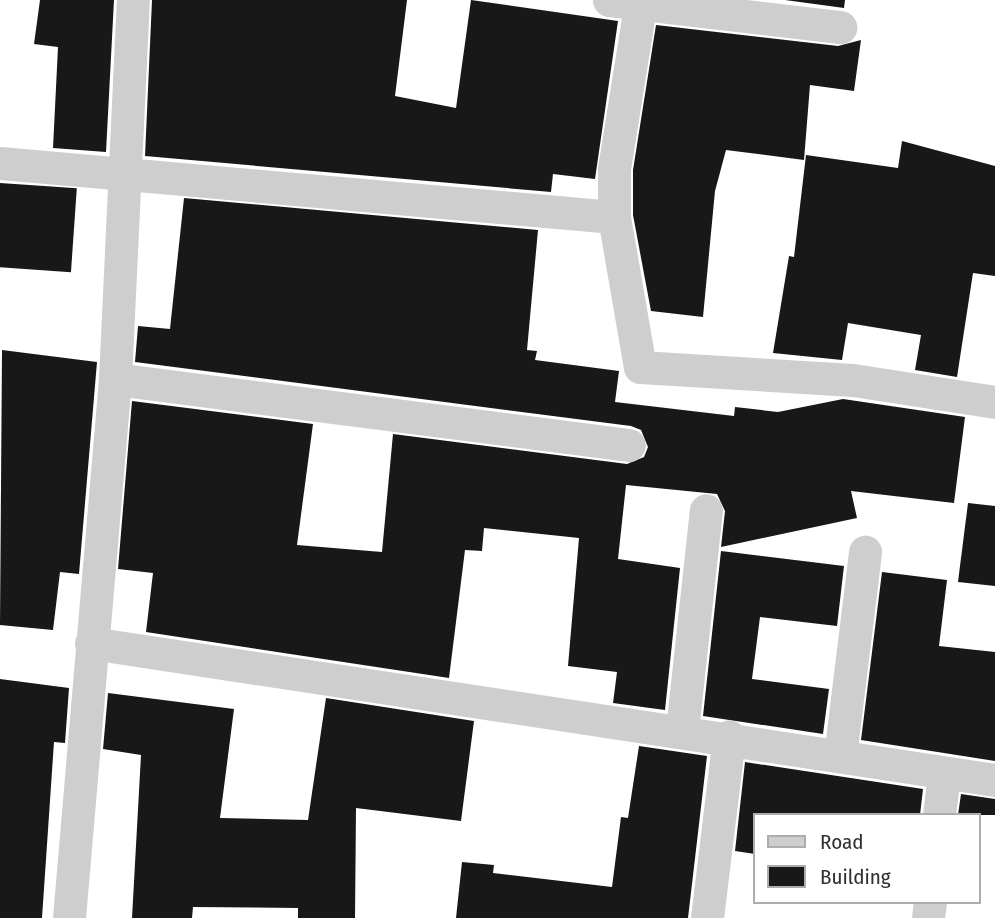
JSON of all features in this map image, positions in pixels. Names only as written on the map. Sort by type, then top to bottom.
[{"type":"street","points":[[69,918],[115,379],[133,0]]},
{"type":"street","points":[[840,27],[630,1],[614,168],[614,217],[640,367],[853,380],[995,402]]},
{"type":"street","points":[[0,163],[614,217]]},
{"type":"street","points":[[115,379],[629,445]]},
{"type":"street","points":[[682,730],[706,510]]},
{"type":"street","points":[[841,756],[865,552]]},
{"type":"street","points":[[91,643],[729,736],[944,774],[995,780]]},
{"type":"street","points":[[708,918],[729,736]]},
{"type":"street","points":[[939,813],[944,774]]},
{"type":"building","points":[[40,0],[114,0],[106,152],[53,148],[58,47],[34,44]]},
{"type":"building","points":[[152,0],[407,0],[395,96],[456,108],[471,0],[618,21],[595,179],[553,174],[551,192],[145,156]]},
{"type":"building","points":[[785,0],[845,0],[844,8]]},
{"type":"building","points":[[656,25],[838,46],[861,40],[854,91],[810,85],[804,160],[726,150],[715,191],[703,317],[651,311],[633,215],[633,170]]},
{"type":"building","points":[[902,141],[995,166],[995,276],[973,273],[957,377],[915,370],[921,335],[848,323],[842,360],[773,353],[789,256],[794,257],[806,155],[898,168]]},
{"type":"building","points":[[0,183],[77,188],[71,272],[0,267]]},
{"type":"building","points":[[184,198],[538,230],[527,350],[537,351],[535,360],[619,371],[615,402],[734,416],[735,407],[778,412],[843,399],[965,417],[954,503],[851,491],[857,518],[721,547],[725,511],[717,494],[626,485],[618,559],[680,568],[665,710],[613,703],[617,672],[568,666],[579,538],[484,528],[482,551],[465,550],[449,678],[146,632],[153,573],[118,569],[132,401],[313,424],[297,545],[382,552],[393,434],[627,464],[644,457],[648,447],[641,430],[631,426],[135,362],[138,326],[170,329]]},
{"type":"building","points":[[2,350],[97,362],[79,574],[60,572],[53,630],[0,625]]},
{"type":"building","points":[[968,503],[995,506],[995,586],[958,582]]},
{"type":"building","points":[[721,551],[844,566],[837,626],[760,617],[752,679],[829,689],[823,734],[703,716]]},
{"type":"building","points":[[882,572],[947,580],[939,646],[995,652],[995,761],[861,740]]},
{"type":"building","points":[[0,679],[69,688],[65,743],[54,742],[42,918],[0,918]]},
{"type":"building","points":[[108,693],[234,709],[220,818],[308,820],[326,698],[474,721],[461,821],[356,808],[355,918],[298,918],[298,908],[193,907],[192,918],[132,918],[141,755],[103,749]]},
{"type":"building","points":[[639,746],[707,756],[688,918],[456,918],[462,862],[494,865],[493,873],[612,887],[621,817],[628,818]]},
{"type":"building","points":[[745,762],[923,789],[920,813],[754,813],[754,854],[735,851]]},
{"type":"building","points":[[961,794],[995,799],[995,815],[958,813]]}]
